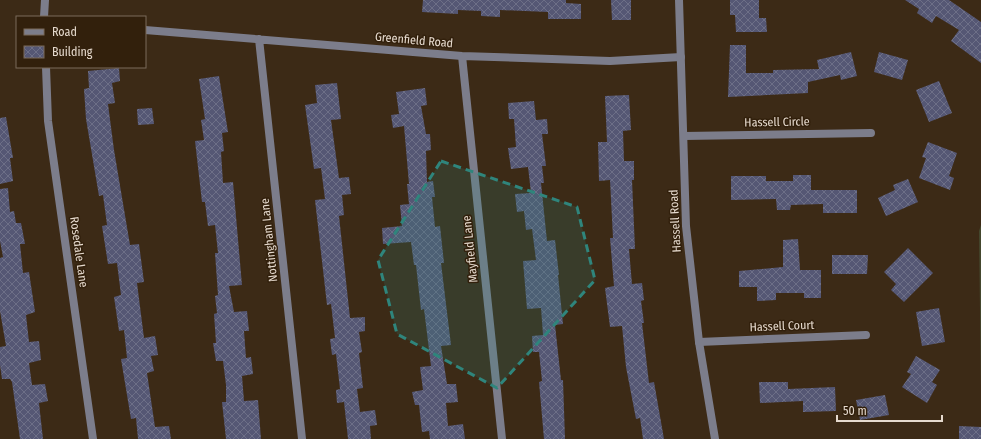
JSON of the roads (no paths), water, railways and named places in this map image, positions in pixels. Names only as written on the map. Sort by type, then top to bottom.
[{"type":"street","points":[[44,16],[45,0]]},
{"type":"street","name":"Hassell Road","points":[[679,0],[686,226],[699,342],[715,439]]},
{"type":"street","name":"Greenfield Road","points":[[146,30],[462,56],[610,61],[681,58]]},
{"type":"street","name":"Nottingham Lane","points":[[259,39],[302,439]]},
{"type":"street","name":"Mayfield Lane","points":[[462,56],[502,439]]},
{"type":"street","name":"Rosedale Lane","points":[[46,68],[48,121],[93,439]]},
{"type":"street","name":"Hassell Circle","points":[[684,136],[871,133]]},
{"type":"street","name":"Hassell Court","points":[[699,342],[866,335]]}]
